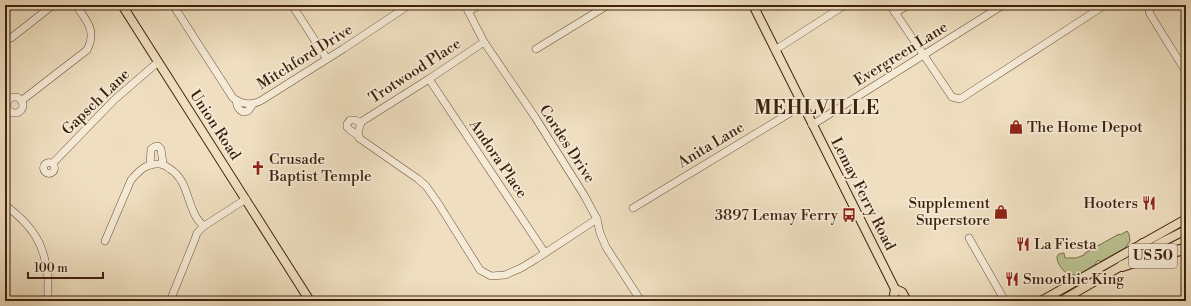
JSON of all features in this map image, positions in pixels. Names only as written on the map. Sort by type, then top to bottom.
[{"type":"highway","name":"US 50","points":[[1122,266],[1149,250],[1186,250]]},
{"type":"main road","name":"Union Road","points":[[122,5],[310,301]]},
{"type":"main road","name":"Lemay Ferry Road","points":[[753,5],[895,289],[902,292],[906,301]]},
{"type":"main road","name":"US 50","points":[[1041,301],[1149,250],[1186,219]]},
{"type":"main road","points":[[1149,250],[1186,230]]},
{"type":"main road","name":"US 50","points":[[1061,301],[1122,266]]},
{"type":"main road","points":[[893,301],[895,289]]},
{"type":"street","points":[[5,40],[11,38],[53,5]]},
{"type":"street","points":[[21,101],[87,50],[91,43],[91,27],[76,5]]},
{"type":"street","name":"Mitchford Drive","points":[[173,5],[227,89],[236,100],[243,104],[253,104],[262,100],[409,5]]},
{"type":"street","points":[[292,5],[327,59]]},
{"type":"street","name":"Cordes Drive","points":[[464,5],[469,11],[484,42],[535,117],[584,195],[597,219],[600,233],[606,247],[641,301]]},
{"type":"street","points":[[469,11],[480,5]]},
{"type":"street","points":[[536,49],[608,5]]},
{"type":"street","points":[[775,50],[845,5]]},
{"type":"street","points":[[890,5],[952,97],[960,99],[1105,5]]},
{"type":"street","points":[[895,13],[908,5]]},
{"type":"street","name":"Evergreen Lane","points":[[812,125],[1002,5]]},
{"type":"street","points":[[1152,5],[1149,10],[1150,14],[1186,72]]},
{"type":"street","name":"Trotwood Place","points":[[484,42],[359,129],[364,142],[426,186],[480,270],[491,276],[505,275],[521,268],[546,252]]},
{"type":"street","name":"Gapsch Lane","points":[[53,163],[114,100],[158,62]]},
{"type":"street","name":"Andora Place","points":[[429,80],[546,252]]},
{"type":"street","name":"Anita Lane","points":[[633,208],[803,105]]},
{"type":"street","points":[[150,165],[151,149],[154,146],[158,146],[161,149],[163,164]]},
{"type":"street","points":[[105,241],[131,180],[138,171],[150,165],[163,164],[180,178],[197,220],[204,226]]},
{"type":"street","points":[[170,301],[197,233],[204,226],[246,199]]},
{"type":"street","points":[[5,205],[27,224],[40,242],[45,259],[49,301]]},
{"type":"street","points":[[546,252],[597,219]]},
{"type":"street","points":[[969,238],[1005,301]]},
{"type":"green space","points":[[1127,231],[1130,241],[1125,248],[1100,262],[1099,260],[1096,264],[1080,274],[1071,275],[1067,273],[1058,263],[1057,256],[1059,254],[1064,253],[1065,258],[1076,258]]},
{"type":"place","name":"The Home Depot","points":[[1016,127]]},
{"type":"place","name":"Crusade Baptist Temple","points":[[258,168]]},
{"type":"place","name":"Hooters","points":[[1149,203]]},
{"type":"place","name":"Supplement Superstore","points":[[1001,212]]},
{"type":"place","name":"3897 Lemay Ferry","points":[[849,215]]},
{"type":"place","name":"La Fiesta","points":[[1023,244]]},
{"type":"place","name":"Smoothie King","points":[[1012,279]]},
{"type":"district","name":"MEHLVILLE","points":[[817,108]]}]
